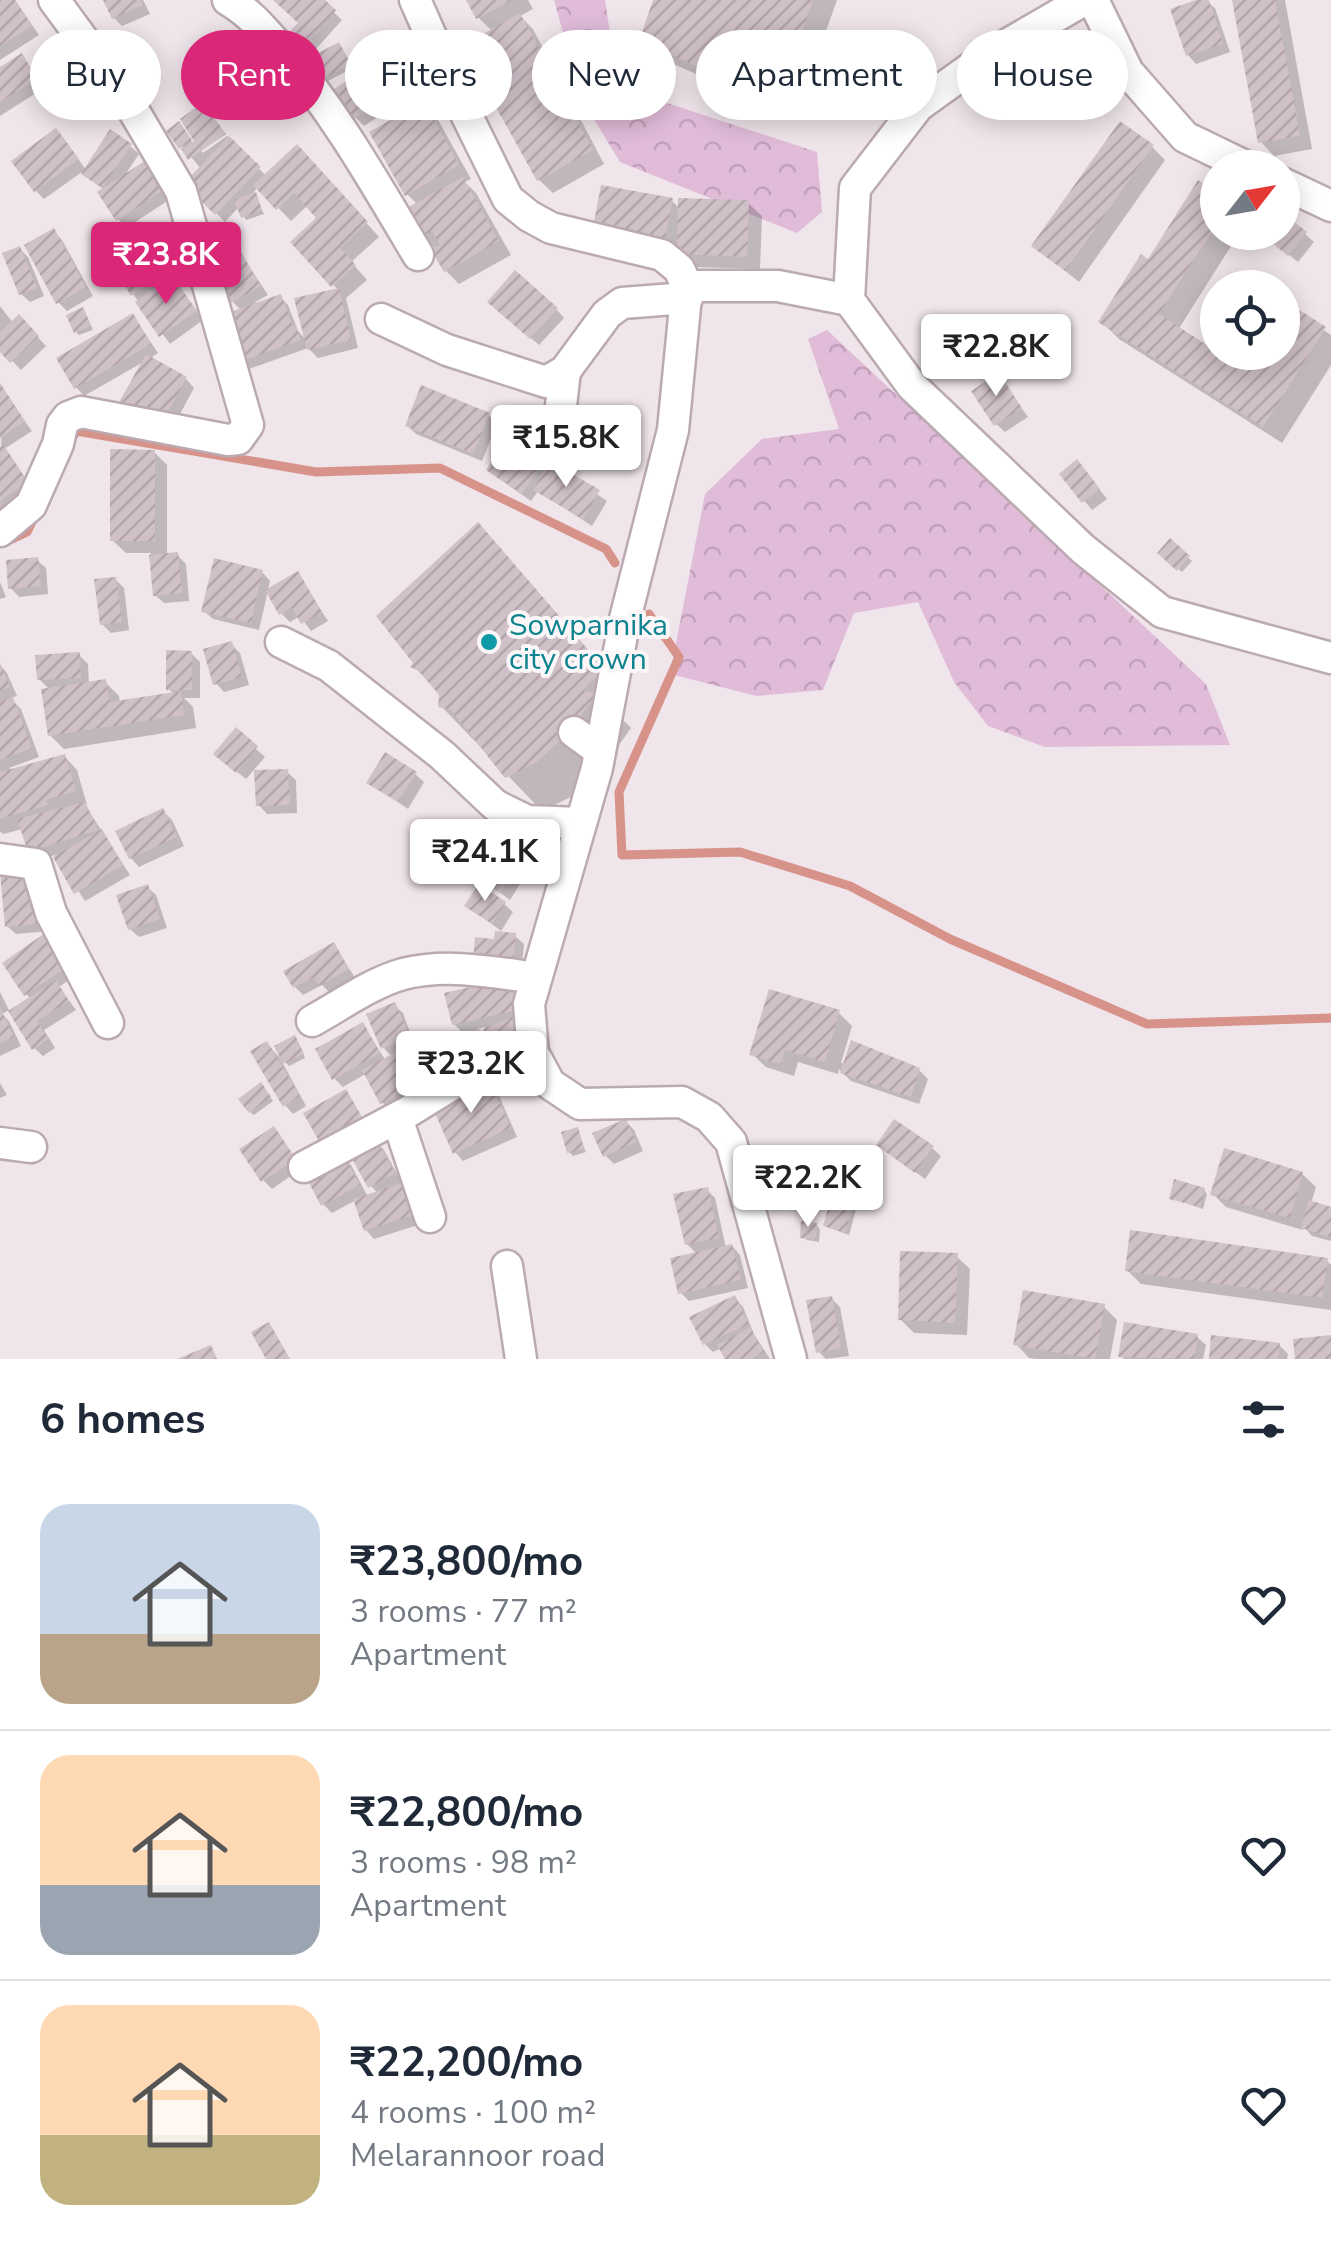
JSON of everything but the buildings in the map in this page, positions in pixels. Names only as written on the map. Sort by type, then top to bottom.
[{"type":"street","points":[[0,531],[31,505],[68,417],[81,412],[228,440],[238,438],[248,426],[181,191],[128,101],[54,0]]},
{"type":"street","points":[[228,0],[247,11],[307,80],[418,255]]},
{"type":"street","points":[[1084,0],[989,55],[918,106],[855,188],[849,300],[912,386],[1083,548],[1162,612],[1331,658]]},
{"type":"street","points":[[1093,0],[1128,72],[1184,137],[1211,150]]},
{"type":"street","points":[[414,6],[508,199],[551,228],[662,256],[679,269],[687,292],[673,430],[625,619],[600,751],[529,1004],[533,1053],[550,1084],[580,1104],[682,1102],[709,1116],[731,1142],[791,1359]]},
{"type":"street","points":[[1300,191],[1331,206]]},
{"type":"street","points":[[382,319],[446,350],[546,382],[566,371],[607,314],[622,303],[687,292],[778,286],[849,300]]},
{"type":"street","points":[[557,440],[566,371]]},
{"type":"street","points":[[281,642],[329,666],[442,755],[495,805],[527,821],[581,823]]},
{"type":"street","points":[[574,732],[600,751]]},
{"type":"street","points":[[0,860],[36,864],[51,913],[108,1023]]},
{"type":"street","points":[[312,1021],[401,974],[432,969],[481,970],[536,978]]},
{"type":"street","points":[[304,1167],[471,1074],[538,1062]]},
{"type":"street","points":[[397,1118],[430,1217]]},
{"type":"street","points":[[0,1143],[31,1147]]},
{"type":"street","points":[[506,1266],[521,1359]]},
{"type":"green space","points":[[554,0],[605,0],[609,30],[562,30]]},
{"type":"green space","points":[[676,106],[696,112],[696,120],[719,120],[817,152],[822,212],[797,233],[620,162],[594,120],[676,120]]},
{"type":"green space","points":[[827,330],[1206,684],[1230,745],[1045,747],[988,726],[954,682],[918,602],[854,613],[823,690],[757,696],[670,674],[705,494],[762,439],[839,429],[808,339]]},
{"type":"waterway","points":[[72,439],[76,431],[316,472],[440,468],[606,549],[615,563]]},
{"type":"waterway","points":[[8,541],[27,532],[35,516]]},
{"type":"waterway","points":[[649,614],[679,657],[619,792],[622,855],[740,852],[850,886],[950,939],[1147,1024],[1331,1018]]},
{"type":"place","name":"Sowparnika city crown","points":[[489,642]]}]
